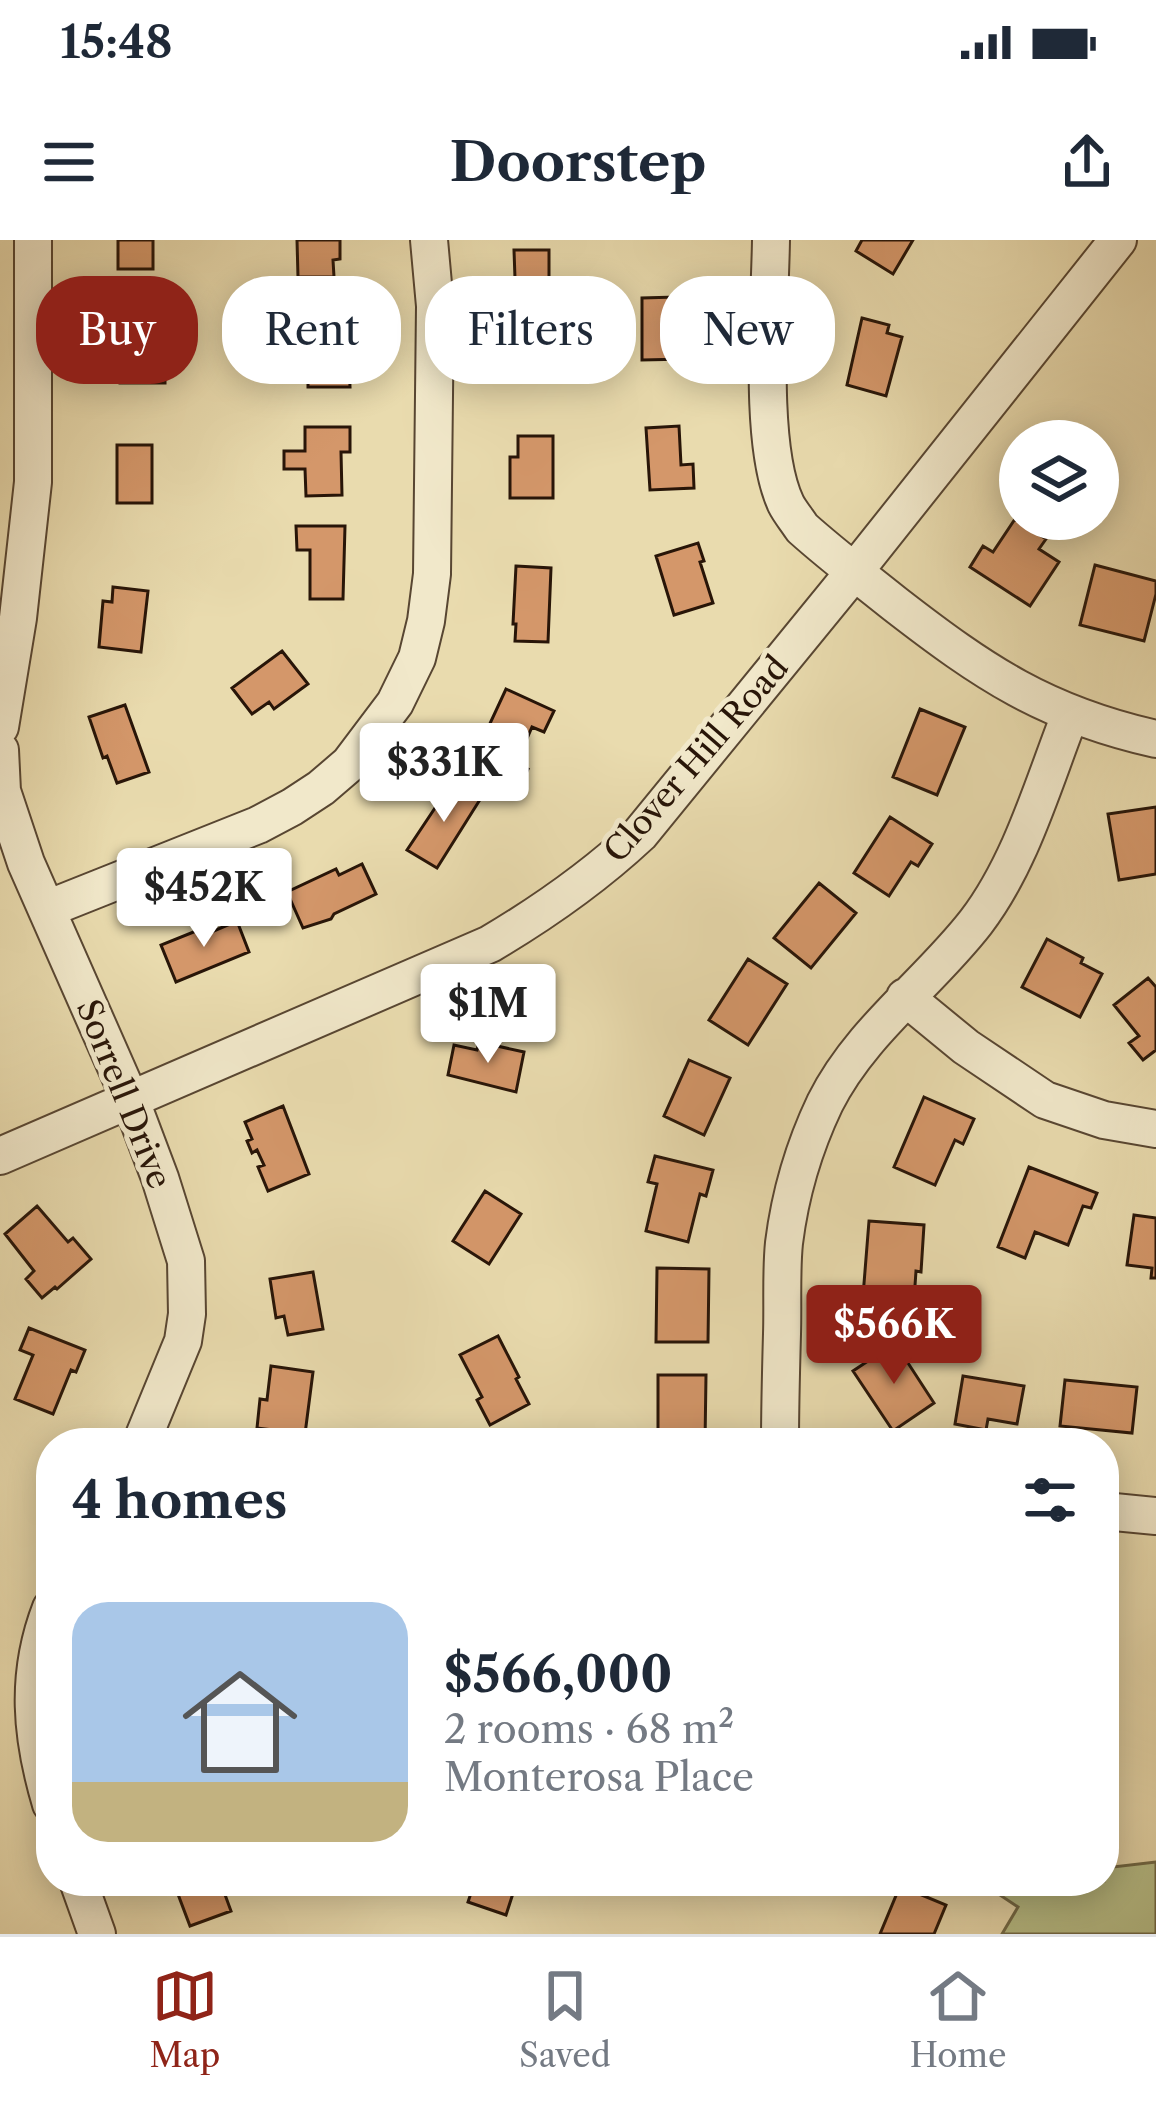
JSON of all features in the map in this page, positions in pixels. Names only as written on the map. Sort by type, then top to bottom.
[{"type":"street","points":[[0,727],[33,482],[32,240]]},
{"type":"street","points":[[46,909],[258,825],[292,807],[350,764],[395,703],[417,658],[432,574],[435,306],[429,240]]},
{"type":"street","points":[[771,240],[769,376],[776,473],[786,505],[802,528],[961,655],[1015,689],[1070,715],[1156,739]]},
{"type":"street","name":"Clover Hill Road","points":[[0,1156],[490,944],[607,865],[640,834],[1118,240]]},
{"type":"street","points":[[780,1428],[784,1244],[809,1140],[849,1062],[980,917],[1005,874],[1070,715]]},
{"type":"street","name":"Sorrell Drive","points":[[0,750],[2,791],[26,863],[131,1101],[186,1261],[188,1314],[183,1341],[147,1428]]},
{"type":"street","points":[[905,998],[966,1047],[1045,1100],[1104,1120],[1156,1129]]},
{"type":"street","points":[[1119,1512],[1156,1516]]},
{"type":"street","points":[[36,1658],[32,1700],[36,1733]]},
{"type":"street","points":[[83,1896],[97,1934]]},
{"type":"green space","points":[[1156,1862],[1156,1934],[1002,1934],[1018,1907],[1002,1896],[1119,1896],[1119,1866]]},
{"type":"building","points":[[118,240],[153,240],[153,269],[118,269]]},
{"type":"building","points":[[297,240],[340,240],[334,276],[298,276]]},
{"type":"building","points":[[862,240],[913,240],[893,274],[856,251]]},
{"type":"building","points":[[514,250],[549,250],[549,276],[515,276]]},
{"type":"building","points":[[660,297],[660,360],[642,360],[642,298]]},
{"type":"building","points":[[862,318],[889,325],[887,333],[902,337],[886,396],[847,385]]},
{"type":"building","points":[[308,384],[350,384],[350,387]]},
{"type":"building","points":[[679,426],[681,465],[693,464],[694,488],[650,490],[646,428]]},
{"type":"building","points":[[305,427],[350,427],[350,452],[341,452],[342,495],[306,496],[305,469],[284,469],[284,451],[305,451]]},
{"type":"building","points":[[518,436],[553,436],[553,498],[510,498],[510,457],[518,457]]},
{"type":"building","points":[[117,445],[152,445],[152,503],[117,503]]},
{"type":"building","points":[[296,526],[345,526],[343,599],[310,599],[310,550],[297,550]]},
{"type":"building","points":[[1001,540],[1045,540],[1039,549],[1059,562],[1030,606],[970,567],[983,546],[993,552]]},
{"type":"building","points":[[698,543],[713,603],[674,615],[656,556]]},
{"type":"building","points":[[1095,565],[1156,581],[1144,641],[1080,625]]},
{"type":"building","points":[[516,566],[551,568],[548,642],[515,641]]},
{"type":"building","points":[[113,587],[148,591],[141,652],[99,647],[103,601],[112,602]]},
{"type":"building","points":[[282,651],[308,684],[274,709],[269,702],[252,714],[232,688]]},
{"type":"building","points":[[506,689],[554,711],[544,732],[532,727],[516,764],[528,769],[523,781],[479,764],[492,735],[486,732]]},
{"type":"building","points":[[125,705],[149,772],[117,783],[89,717]]},
{"type":"building","points":[[920,709],[965,727],[937,795],[893,777]]},
{"type":"building","points":[[453,781],[481,798],[437,868],[407,850]]},
{"type":"building","points":[[1156,807],[1156,874],[1119,880],[1108,814]]},
{"type":"building","points":[[890,817],[932,844],[918,866],[911,862],[889,896],[854,873]]},
{"type":"building","points":[[362,864],[376,894],[331,919],[303,928],[287,892],[336,869],[339,875]]},
{"type":"building","points":[[819,883],[856,913],[811,968],[774,938]]},
{"type":"building","points":[[237,921],[249,952],[176,982],[161,945],[206,927],[209,933]]},
{"type":"building","points":[[1047,939],[1102,974],[1080,1017],[1022,987]]},
{"type":"building","points":[[748,959],[787,984],[748,1045],[709,1020]]},
{"type":"building","points":[[1148,978],[1156,987],[1156,1050],[1143,1060],[1129,1043],[1139,1036],[1114,1005]]},
{"type":"building","points":[[479,1042],[524,1052],[516,1092],[448,1075],[454,1045],[477,1050]]},
{"type":"building","points":[[689,1060],[730,1078],[704,1135],[664,1116]]},
{"type":"building","points":[[924,1097],[974,1119],[963,1144],[955,1140],[935,1185],[894,1167]]},
{"type":"building","points":[[283,1106],[309,1174],[268,1191],[258,1167],[264,1165],[257,1150],[252,1153],[245,1122]]},
{"type":"building","points":[[655,1156],[713,1170],[706,1196],[700,1194],[688,1242],[646,1231],[657,1184],[648,1182]]},
{"type":"building","points":[[1029,1167],[1097,1193],[1091,1208],[1083,1206],[1068,1245],[1035,1232],[1025,1258],[998,1247]]},
{"type":"building","points":[[485,1191],[521,1214],[489,1264],[453,1241]]},
{"type":"building","points":[[37,1206],[68,1242],[73,1238],[91,1259],[42,1298],[26,1279],[34,1271],[5,1234]]},
{"type":"building","points":[[1134,1215],[1156,1218],[1156,1278],[1151,1278],[1152,1268],[1127,1265]]},
{"type":"building","points":[[869,1221],[924,1225],[914,1300],[863,1296]]},
{"type":"building","points":[[657,1268],[709,1269],[708,1342],[656,1342]]},
{"type":"building","points":[[313,1272],[323,1329],[288,1335],[284,1316],[276,1318],[270,1279]]},
{"type":"building","points":[[29,1328],[85,1350],[53,1414],[15,1399],[33,1355],[20,1350]]},
{"type":"building","points":[[498,1336],[529,1404],[490,1425],[477,1400],[482,1397],[460,1355]]},
{"type":"building","points":[[895,1343],[934,1403],[891,1428],[853,1371]]},
{"type":"building","points":[[271,1366],[313,1372],[306,1428],[257,1428],[260,1399],[267,1400]]},
{"type":"building","points":[[658,1375],[706,1375],[705,1428],[658,1428]]},
{"type":"building","points":[[963,1376],[1024,1386],[1017,1424],[988,1419],[986,1428],[955,1424]]},
{"type":"building","points":[[1065,1380],[1137,1387],[1132,1433],[1119,1428],[1060,1426]]},
{"type":"building","points":[[179,1896],[226,1896],[231,1911],[190,1926]]},
{"type":"building","points":[[470,1896],[512,1896],[506,1915],[468,1902]]},
{"type":"building","points":[[896,1896],[924,1896],[946,1905],[934,1934],[880,1934]]}]
